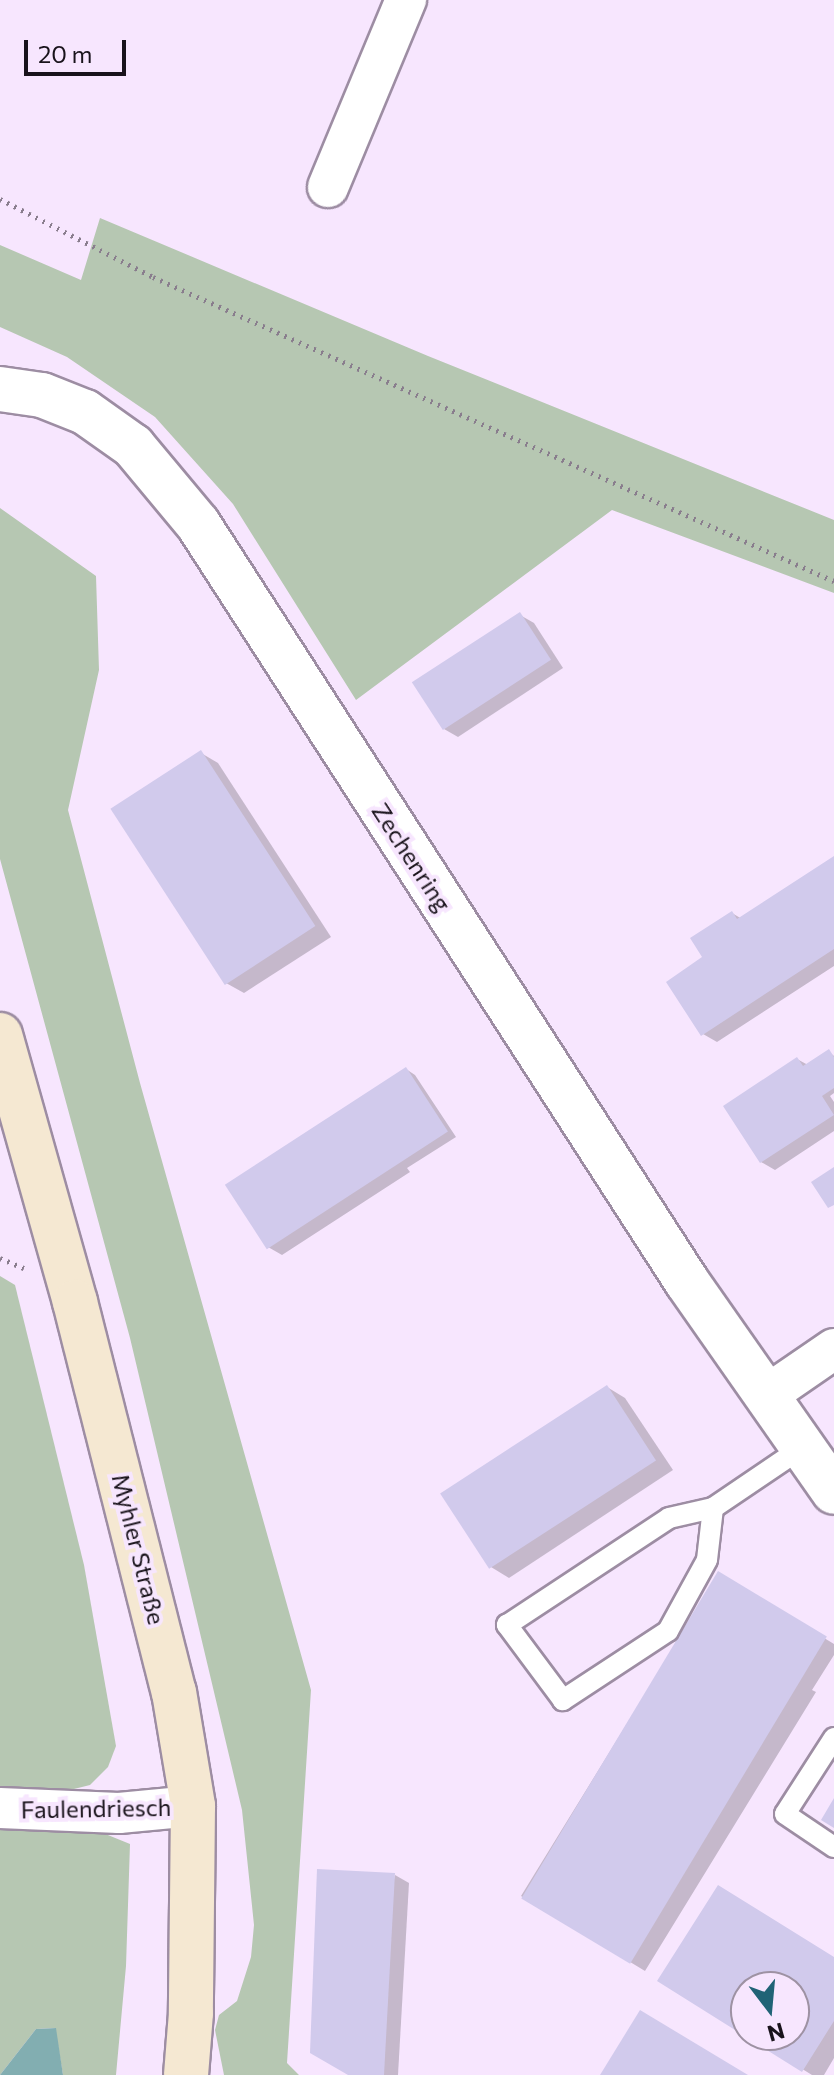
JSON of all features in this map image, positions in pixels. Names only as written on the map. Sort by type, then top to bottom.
[{"type":"main road","name":"Myhler Straße","points":[[0,1035],[149,1583],[174,1692],[193,1806],[191,2013],[186,2075]]},
{"type":"street","points":[[328,187],[406,0]]},
{"type":"street","name":"Zechenring","points":[[0,389],[42,395],[85,412],[133,446],[198,524],[670,1256],[834,1492]]},
{"type":"street","points":[[767,1395],[834,1349]]},
{"type":"street","name":"Faulendriesch","points":[[0,1808],[119,1813],[193,1806]]},
{"type":"lane","points":[[713,1508],[707,1560],[668,1631],[563,1700],[507,1625],[669,1518],[713,1508],[803,1447]]},
{"type":"lane","points":[[834,1738],[785,1814],[834,1847]]},
{"type":"path","points":[[0,199],[153,277],[834,581]]},
{"type":"shaded area","points":[[100,218],[428,356],[834,520],[834,593],[612,510],[356,700],[233,504],[155,417],[67,357],[0,327],[0,245],[81,280]]},
{"type":"shaded area","points":[[0,508],[96,576],[99,670],[68,810],[140,1083],[311,1690],[287,2063],[299,2075],[224,2075],[215,2030],[219,2015],[237,2001],[251,1957],[254,1925],[242,1810],[130,1338],[0,859]]},
{"type":"shaded area","points":[[0,1276],[15,1285],[84,1565],[116,1746],[108,1767],[90,1785],[62,1792],[0,1789]]},
{"type":"shaded area","points":[[0,1824],[98,1831],[130,1844],[126,1966],[116,2075],[63,2075],[55,2028],[36,2029],[0,2075]]},
{"type":"shaded area","points":[[56,2028],[63,2075],[0,2075],[36,2029]]},
{"type":"building","points":[[520,612],[551,660],[443,730],[412,682]]},
{"type":"building","points":[[201,750],[315,926],[225,985],[110,809]]},
{"type":"building","points":[[834,856],[834,949],[701,1036],[666,982],[702,957],[690,938],[732,911],[737,919]]},
{"type":"building","points":[[829,1049],[834,1057],[834,1088],[822,1096],[834,1115],[760,1163],[723,1106],[797,1057],[803,1066]]},
{"type":"building","points":[[406,1067],[448,1132],[267,1249],[225,1185]]},
{"type":"building","points":[[834,1167],[834,1205],[828,1208],[811,1182]]},
{"type":"building","points":[[607,1385],[656,1460],[489,1569],[440,1493]]},
{"type":"building","points":[[718,1571],[827,1636],[630,1964],[521,1898]]},
{"type":"building","points":[[834,1798],[834,1828],[821,1820]]},
{"type":"building","points":[[317,1869],[395,1873],[384,2075],[348,2075],[310,2053]]},
{"type":"building","points":[[718,1885],[834,1957],[834,2021],[802,2072],[769,2051],[810,2051],[810,1971],[730,1971],[730,2027],[657,1981]]},
{"type":"building","points":[[640,2010],[748,2075],[600,2075]]}]
